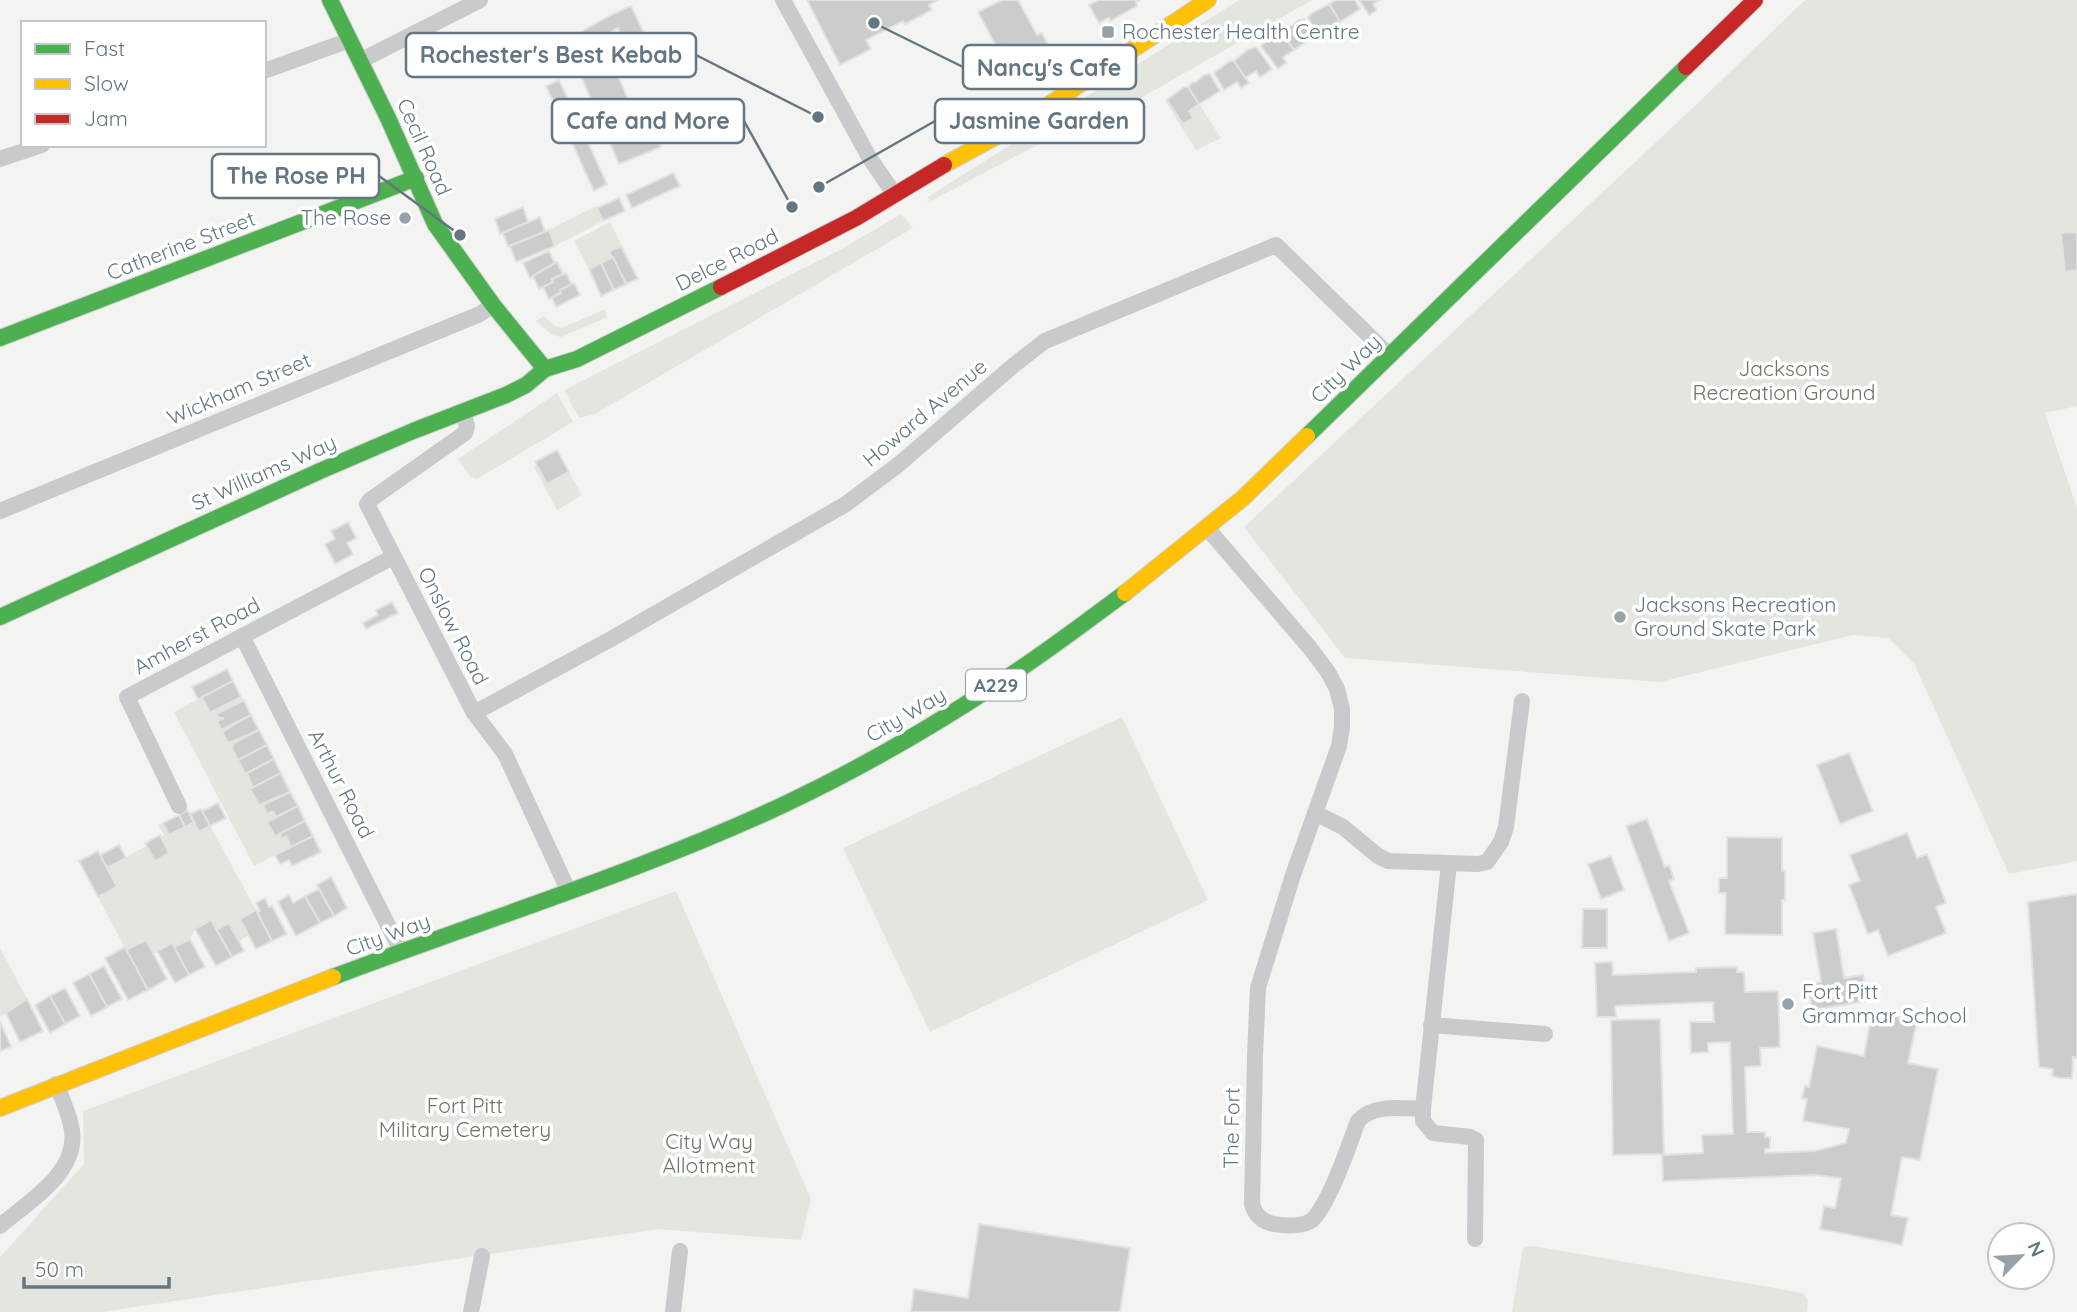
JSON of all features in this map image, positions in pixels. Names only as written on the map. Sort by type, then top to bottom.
[{"type":"street","name":"Cecil Road","points":[[330,0],[439,229],[493,305],[545,369]]},
{"type":"street","points":[[360,61],[480,0]]},
{"type":"street","points":[[783,0],[869,157],[895,195]]},
{"type":"street","name":"Delce Road","points":[[545,369],[577,359],[622,338],[825,234],[987,139],[1024,121],[1208,0]]},
{"type":"street","name":"City Way","points":[[0,1108],[401,951],[663,857],[756,817],[889,750],[1033,660],[1142,581],[1243,498],[1755,0]]},
{"type":"street","points":[[266,70],[350,40]]},
{"type":"street","points":[[0,159],[36,147]]},
{"type":"street","name":"Catherine Street","points":[[0,338],[416,178]]},
{"type":"street","name":"Howard Avenue","points":[[474,713],[611,639],[846,504],[898,465],[1041,344],[1276,245],[1390,356]]},
{"type":"street","name":"Wickham Street","points":[[0,511],[480,314],[493,305]]},
{"type":"street","name":"St Williams Way","points":[[0,617],[320,471],[521,388],[545,369]]},
{"type":"street","name":"Onslow Road","points":[[463,412],[467,426],[465,433],[368,503],[474,713],[506,754],[569,892]]},
{"type":"street","name":"The Fort","points":[[1206,528],[1310,648],[1337,689],[1342,709],[1342,733],[1270,945],[1257,994],[1252,1197],[1255,1212],[1261,1220],[1274,1224],[1309,1222],[1325,1200],[1360,1118],[1379,1110],[1423,1109]]},
{"type":"street","name":"Amherst Road","points":[[179,806],[127,697],[394,556]]},
{"type":"street","name":"Arthur Road","points":[[242,636],[401,951]]},
{"type":"street","points":[[1315,813],[1343,827],[1385,861],[1485,863],[1503,837],[1507,824],[1521,701]]},
{"type":"street","points":[[1449,864],[1423,1121],[1433,1133],[1476,1140],[1475,1239]]},
{"type":"street","points":[[1432,1025],[1545,1034]]},
{"type":"street","points":[[0,1226],[51,1182],[65,1166],[70,1155],[72,1129],[56,1084]]},
{"type":"street","points":[[673,1312],[680,1251]]},
{"type":"street","points":[[471,1312],[482,1256]]},
{"type":"green space","points":[[1239,0],[1312,0],[1069,139],[1062,132],[925,204],[930,201],[928,197]]},
{"type":"green space","name":"Jacksons Recreation Ground","points":[[1805,0],[2077,0],[2077,406],[2045,413],[2077,508],[2077,861],[2009,874],[1914,663],[1888,638],[1853,635],[1660,682],[1345,658],[1244,527]]},
{"type":"green space","points":[[1165,100],[1183,124],[1193,118],[1189,111],[1199,104],[1221,138],[1196,150]]},
{"type":"green space","points":[[596,206],[603,221],[555,246],[549,230]]},
{"type":"green space","points":[[901,214],[913,228],[595,414],[579,418],[564,390],[840,250]]},
{"type":"green space","points":[[610,222],[625,252],[620,246],[610,251],[613,257],[589,269],[574,241]]},
{"type":"green space","points":[[603,310],[607,317],[561,337],[552,335],[536,321],[544,316],[555,326],[562,328]]},
{"type":"green space","points":[[557,393],[573,422],[477,479],[470,476],[458,459]]},
{"type":"green space","points":[[537,465],[547,484],[569,472],[582,495],[557,510],[534,467]]},
{"type":"green space","points":[[202,697],[211,713],[241,697],[244,700],[216,715],[224,718],[217,722],[221,730],[229,726],[230,728],[222,732],[228,743],[236,739],[237,741],[231,747],[245,774],[247,773],[258,805],[268,801],[269,803],[263,806],[267,814],[273,811],[276,817],[267,822],[274,837],[279,834],[282,838],[286,836],[291,847],[254,866],[174,712]]},
{"type":"green space","points":[[1122,717],[1208,900],[930,1032],[843,848]]},
{"type":"green space","points":[[194,822],[199,832],[210,826],[256,910],[241,919],[249,935],[239,941],[229,924],[217,930],[211,920],[195,929],[190,939],[174,947],[172,944],[153,954],[146,940],[126,950],[98,897],[117,887],[107,868],[146,846],[155,861],[169,853],[158,825],[163,823],[170,835]]},
{"type":"green space","name":"Fort Pitt Military Cemetery","points":[[676,891],[811,1199],[801,1240],[658,1229],[102,1312],[0,1312],[0,1257],[84,1164],[83,1111]]},
{"type":"green space","points":[[0,948],[27,999],[0,1017]]},
{"type":"green space","points":[[1533,1246],[1803,1293],[1808,1301],[1807,1312],[1512,1312],[1523,1248]]},
{"type":"building","points":[[807,0],[938,0],[929,5],[932,10],[866,40],[871,49],[840,65]]},
{"type":"building","points":[[1002,0],[1018,0],[1037,35],[1042,33],[1055,59],[1014,80],[978,12]]},
{"type":"building","points":[[1099,0],[1140,0],[1136,2],[1137,6],[1110,21],[1109,18],[1099,23],[1089,5]]},
{"type":"building","points":[[1336,0],[1355,0],[1360,9],[1340,22],[1329,4]]},
{"type":"building","points":[[1359,0],[1380,0],[1373,4],[1377,10],[1369,15]]},
{"type":"building","points":[[1329,4],[1340,22],[1318,35],[1308,18]]},
{"type":"building","points":[[631,6],[654,54],[636,64],[631,56],[613,64],[644,137],[655,133],[661,147],[619,164],[579,72],[585,69],[583,65],[592,60],[626,46],[618,28],[535,75],[528,62]]},
{"type":"building","points":[[1304,19],[1315,36],[1294,50],[1282,33],[1298,20]]},
{"type":"building","points":[[1278,33],[1282,33],[1294,50],[1283,57],[1286,63],[1278,69],[1261,46]]},
{"type":"building","points":[[1256,47],[1272,69],[1260,77],[1256,71],[1245,78],[1234,61],[1247,50]]},
{"type":"building","points":[[1234,61],[1249,83],[1241,88],[1237,82],[1224,90],[1214,73]]},
{"type":"building","points":[[1210,74],[1220,91],[1199,104],[1188,87],[1204,75]]},
{"type":"building","points":[[559,80],[607,184],[594,191],[546,86]]},
{"type":"building","points":[[1184,87],[1188,87],[1199,104],[1189,111],[1193,118],[1183,124],[1167,100]]},
{"type":"building","points":[[673,173],[680,186],[632,208],[626,195]]},
{"type":"building","points":[[619,198],[625,211],[603,221],[597,208]]},
{"type":"building","points":[[523,207],[528,222],[500,234],[495,219]]},
{"type":"building","points":[[540,217],[545,232],[508,246],[503,233]]},
{"type":"building","points":[[549,230],[555,246],[516,262],[510,246]]},
{"type":"building","points":[[2077,232],[2077,270],[2065,272],[2061,233]]},
{"type":"building","points":[[621,246],[638,279],[626,284],[609,251]]},
{"type":"building","points":[[549,251],[555,263],[530,278],[523,263]]},
{"type":"building","points":[[613,257],[626,284],[614,290],[601,263]]},
{"type":"building","points":[[557,262],[563,274],[539,289],[533,276]]},
{"type":"building","points":[[601,263],[614,290],[601,296],[589,269]]},
{"type":"building","points":[[566,273],[572,285],[549,299],[543,287],[553,282],[552,279]]},
{"type":"building","points":[[574,283],[580,295],[556,307],[552,298],[561,293],[560,290]]},
{"type":"building","points":[[557,450],[569,472],[547,484],[535,462]]},
{"type":"building","points":[[348,522],[356,538],[347,543],[353,554],[335,564],[325,544],[335,539],[331,531]]},
{"type":"building","points":[[392,602],[398,613],[366,629],[363,623],[378,615],[376,610]]},
{"type":"building","points":[[227,669],[233,681],[198,700],[192,687]]},
{"type":"building","points":[[233,681],[241,697],[210,713],[202,697]]},
{"type":"building","points":[[244,700],[251,715],[221,730],[217,721],[224,718],[219,718],[216,714]]},
{"type":"building","points":[[251,715],[259,730],[228,743],[222,732]]},
{"type":"building","points":[[259,730],[267,745],[238,760],[232,744]]},
{"type":"building","points":[[267,745],[274,759],[245,774],[238,760]]},
{"type":"building","points":[[1849,753],[1873,811],[1840,824],[1817,765]]},
{"type":"building","points":[[274,759],[281,773],[253,788],[247,773]]},
{"type":"building","points":[[281,773],[290,792],[259,805],[250,789]]},
{"type":"building","points":[[290,792],[298,806],[276,817],[273,811],[267,814],[263,805]]},
{"type":"building","points":[[218,803],[226,818],[210,826],[202,811]]},
{"type":"building","points":[[298,806],[305,821],[275,837],[267,822]]},
{"type":"building","points":[[201,809],[210,826],[199,832],[190,814]]},
{"type":"building","points":[[187,810],[194,822],[185,827],[179,815]]},
{"type":"building","points":[[179,815],[185,827],[169,835],[163,823]]},
{"type":"building","points":[[1647,819],[1665,867],[1669,865],[1674,879],[1669,881],[1689,933],[1669,941],[1626,826]]},
{"type":"building","points":[[305,821],[313,836],[291,847],[286,836],[282,839],[279,834]]},
{"type":"building","points":[[1907,833],[1917,858],[1927,854],[1946,903],[1936,907],[1946,933],[1888,956],[1878,930],[1868,934],[1849,885],[1860,881],[1850,855]]},
{"type":"building","points":[[160,835],[169,853],[155,861],[145,843]]},
{"type":"building","points":[[313,836],[321,852],[292,866],[289,860],[280,864],[275,855]]},
{"type":"building","points":[[1727,837],[1782,838],[1785,900],[1782,900],[1782,935],[1725,934],[1726,893],[1719,893],[1719,878],[1727,878]]},
{"type":"building","points":[[119,845],[126,858],[107,868],[100,855]]},
{"type":"building","points":[[98,851],[117,887],[98,897],[79,861]]},
{"type":"building","points":[[1611,856],[1624,890],[1601,899],[1588,864]]},
{"type":"building","points":[[331,877],[347,908],[334,916],[317,885]]},
{"type":"building","points":[[319,889],[334,916],[320,923],[305,896]]},
{"type":"building","points":[[2077,894],[2077,1058],[2073,1057],[2072,1078],[2059,1078],[2052,1076],[2053,1069],[2039,1067],[2028,902]]},
{"type":"building","points":[[289,895],[293,903],[305,896],[320,923],[296,936],[278,902]]},
{"type":"building","points":[[265,898],[287,934],[272,941],[257,913],[260,911],[256,903]]},
{"type":"building","points":[[1583,909],[1607,909],[1607,948],[1582,948]]},
{"type":"building","points":[[256,910],[272,941],[256,949],[240,919]]},
{"type":"building","points":[[211,920],[232,957],[216,966],[195,929]]},
{"type":"building","points":[[229,923],[244,951],[232,957],[217,930]]},
{"type":"building","points":[[1836,929],[1844,978],[1863,975],[1867,1001],[1812,1010],[1808,984],[1821,982],[1813,933]]},
{"type":"building","points":[[190,939],[205,967],[189,975],[174,947]]},
{"type":"building","points":[[146,940],[167,979],[148,990],[126,950]]},
{"type":"building","points":[[172,943],[189,975],[175,983],[157,951]]},
{"type":"building","points":[[125,947],[148,990],[128,1000],[105,958]]},
{"type":"building","points":[[1612,962],[1613,975],[1696,972],[1696,968],[1737,967],[1737,972],[1744,972],[1745,992],[1778,991],[1780,1047],[1760,1048],[1761,1066],[1745,1067],[1747,1132],[1765,1132],[1765,1137],[1770,1137],[1770,1148],[1765,1149],[1765,1153],[1815,1151],[1846,1143],[1849,1129],[1803,1121],[1807,1099],[1802,1098],[1805,1086],[1809,1087],[1817,1046],[1864,1056],[1872,1012],[1917,1021],[1908,1063],[1938,1069],[1920,1160],[1902,1157],[1891,1215],[1908,1218],[1902,1245],[1820,1229],[1824,1206],[1835,1208],[1841,1178],[1815,1175],[1663,1181],[1662,1155],[1703,1153],[1702,1135],[1733,1134],[1730,1042],[1708,1043],[1708,1052],[1691,1053],[1690,1022],[1714,1022],[1713,1002],[1615,1006],[1616,1017],[1597,1017],[1595,963]]},
{"type":"building","points":[[104,966],[122,999],[107,1007],[89,974]]},
{"type":"building","points":[[89,974],[107,1007],[91,1016],[73,983]]},
{"type":"building","points":[[65,988],[80,1016],[65,1024],[50,996]]},
{"type":"building","points":[[50,996],[65,1024],[50,1033],[35,1005]]},
{"type":"building","points":[[27,999],[43,1031],[20,1042],[6,1013]]},
{"type":"building","points":[[1660,1019],[1664,1154],[1613,1155],[1611,1020]]},
{"type":"building","points":[[0,1021],[11,1047],[0,1051]]},
{"type":"building","points":[[979,1224],[1130,1248],[1120,1312],[911,1312],[914,1289],[968,1298]]},
{"type":"traffic: fast","points":[[330,0],[388,118],[435,224],[493,305],[545,369]]},
{"type":"traffic: fast","points":[[1307,436],[1686,67]]},
{"type":"traffic: fast","points":[[0,338],[416,178]]},
{"type":"traffic: fast","points":[[0,617],[320,471],[506,395],[526,385],[545,369],[577,359],[721,287]]},
{"type":"traffic: fast","points":[[333,977],[672,853],[811,792],[948,715],[1032,661],[1125,593]]},
{"type":"traffic: slow","points":[[944,165],[1021,123],[1208,0]]},
{"type":"traffic: slow","points":[[1125,593],[1243,498],[1307,436]]},
{"type":"traffic: slow","points":[[0,1108],[333,977]]},
{"type":"traffic: jam","points":[[1686,67],[1755,0]]},
{"type":"traffic: jam","points":[[721,287],[856,218],[944,165]]},
{"type":"place","name":"Nancy's Cafe","points":[[874,23]]},
{"type":"place","name":"Rochester Health Centre","points":[[1108,32]]},
{"type":"place","name":"Rochester's Best Kebab","points":[[818,117]]},
{"type":"place","name":"Jasmine Garden","points":[[819,187]]},
{"type":"place","name":"Cafe and More","points":[[792,207]]},
{"type":"place","name":"The Rose","points":[[405,218]]},
{"type":"place","name":"The Rose PH","points":[[460,235]]},
{"type":"place","name":"Jacksons Recreation Ground Skate Park","points":[[1620,617]]},
{"type":"place","name":"Fort Pitt Grammar School","points":[[1788,1004]]},
{"type":"park label","name":"City Way Allotment","points":[[709,1154]]}]
